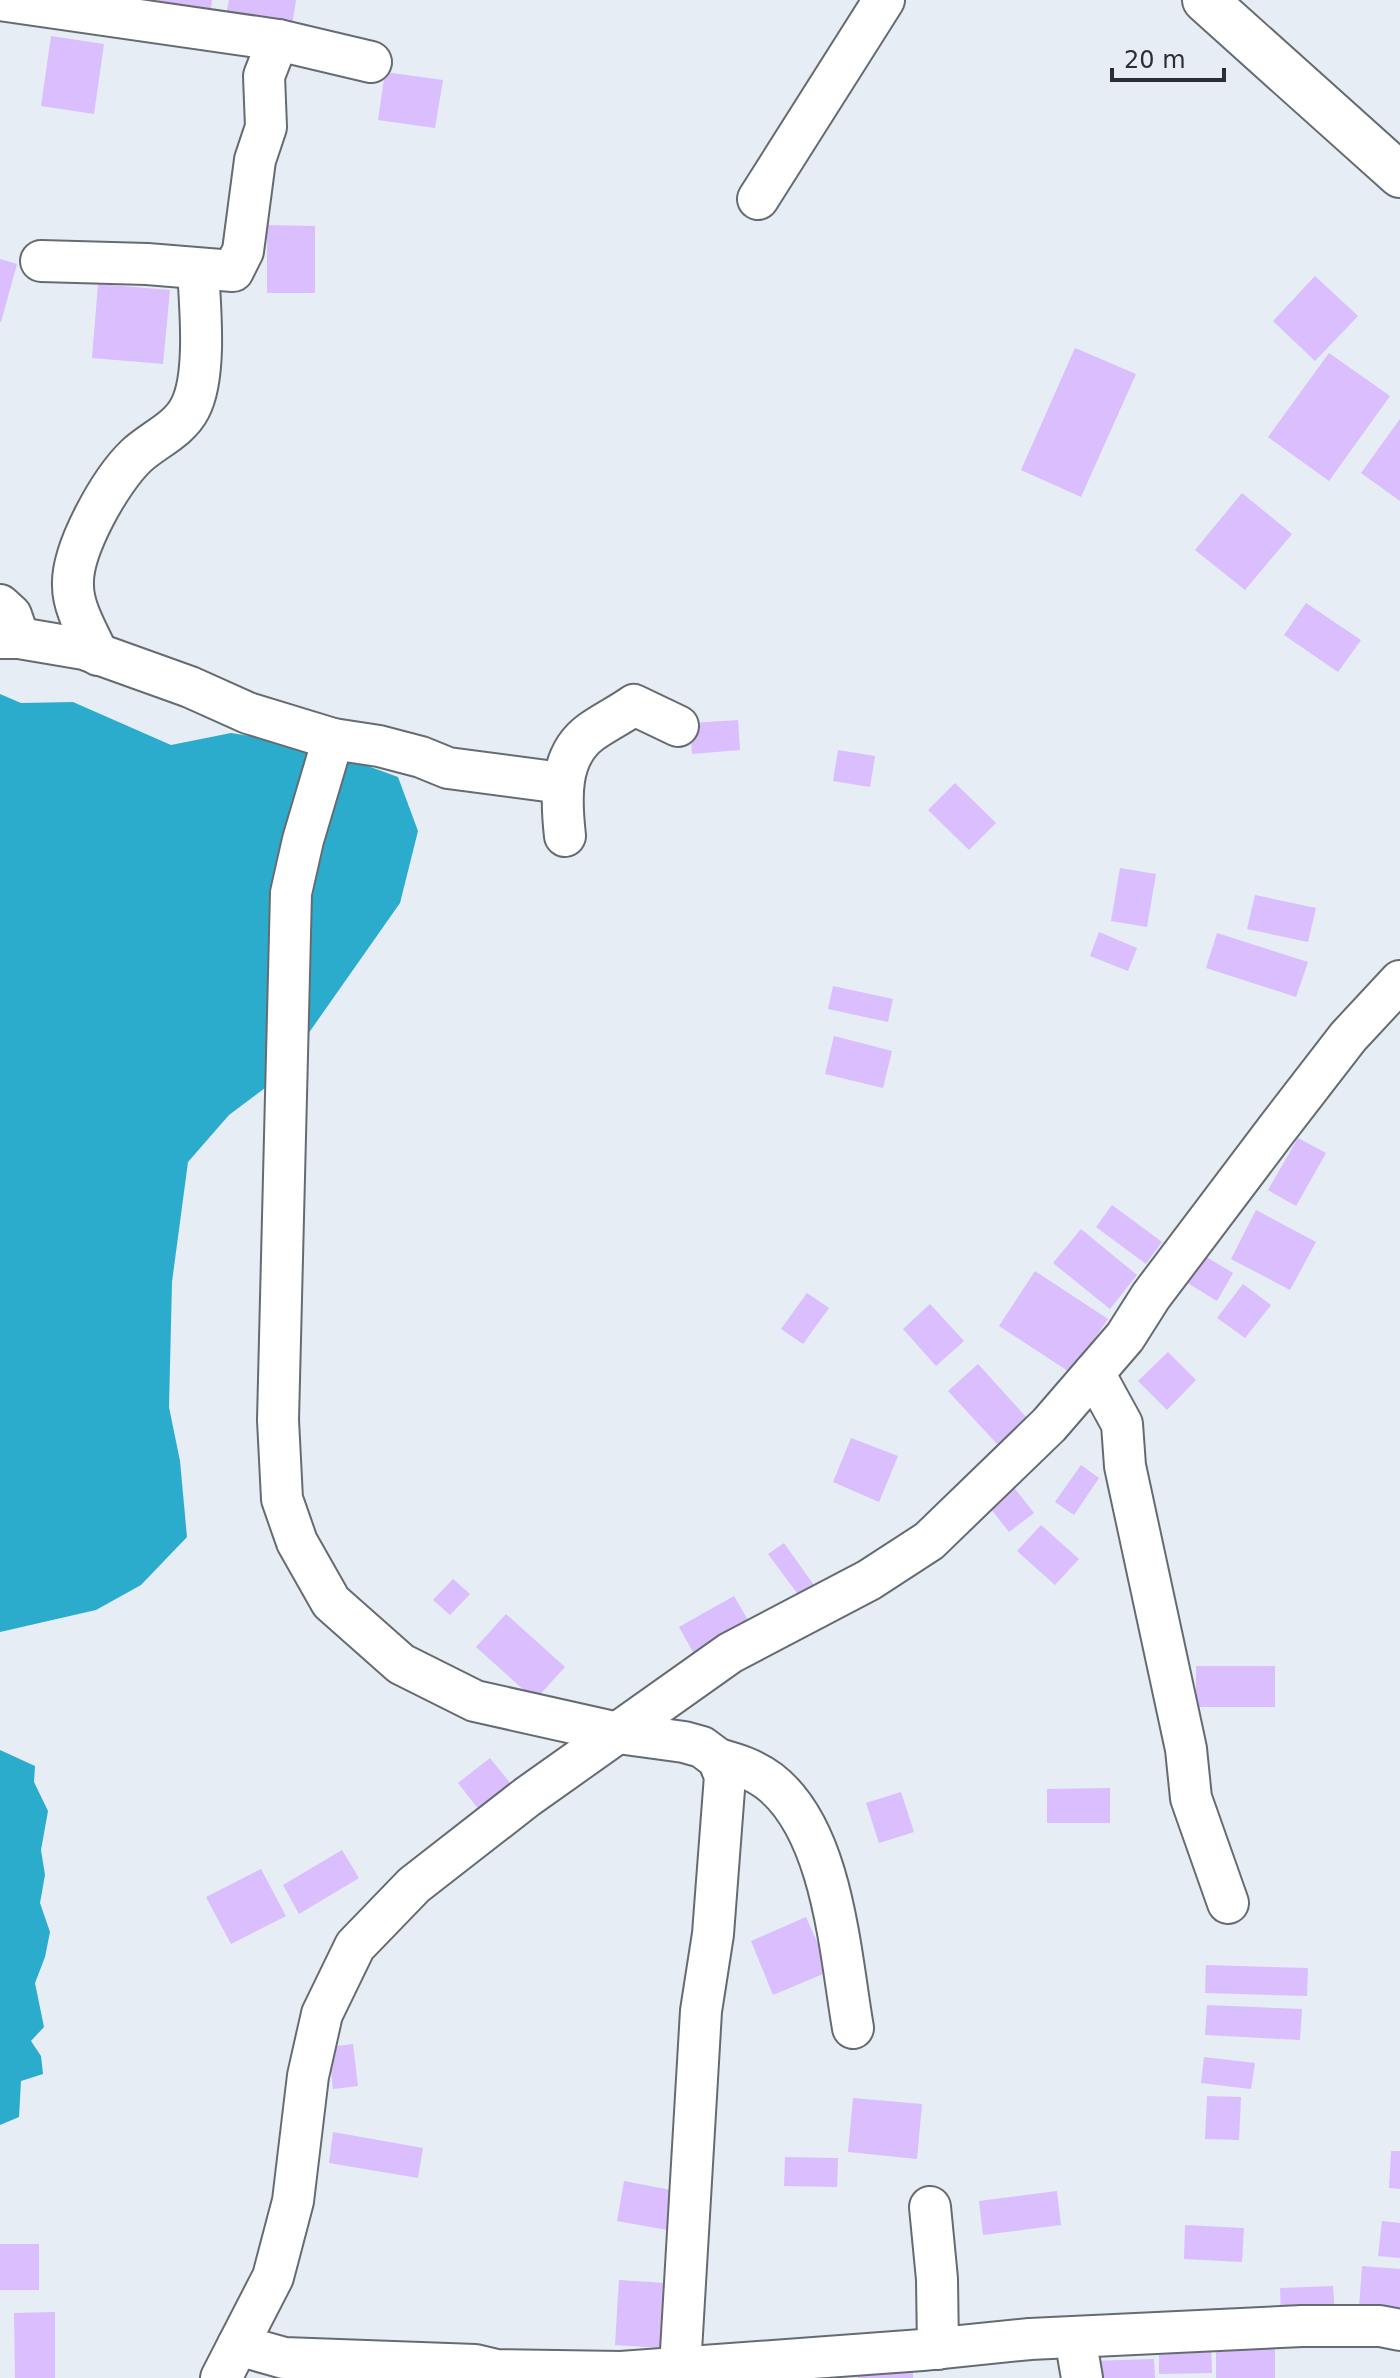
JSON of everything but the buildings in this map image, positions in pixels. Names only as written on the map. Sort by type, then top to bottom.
[{"type":"street","points":[[0,0],[278,40],[371,62]]},
{"type":"street","points":[[758,199],[884,0]]},
{"type":"street","points":[[1205,0],[1400,175]]},
{"type":"street","points":[[41,261],[147,264],[233,271],[243,251],[255,160],[266,127],[264,76],[278,40]]},
{"type":"street","points":[[98,655],[72,587],[76,565],[98,510],[115,479],[137,455],[171,430],[190,409],[197,385],[201,333],[198,269]]},
{"type":"street","points":[[6,627],[84,649],[190,687],[248,713],[333,739],[379,746],[448,768],[562,783]]},
{"type":"street","points":[[565,836],[562,783],[573,749],[592,731],[634,705],[678,726]]},
{"type":"street","points":[[333,739],[291,893],[278,1420],[282,1499],[297,1542],[331,1602],[401,1664],[475,1701],[618,1733],[684,1742],[702,1747],[718,1759],[746,1767],[770,1782],[797,1811],[826,1874],[853,2028]]},
{"type":"street","points":[[230,2362],[273,2277],[293,2201],[308,2076],[322,2014],[355,1946],[414,1885],[527,1797],[730,1653],[869,1580],[929,1541],[1049,1425],[1125,1337],[1151,1296],[1348,1037],[1400,981]]},
{"type":"street","points":[[1094,1373],[1122,1424],[1125,1466],[1186,1749],[1191,1798],[1228,1903]]},
{"type":"street","points":[[680,2368],[701,2011],[713,1934],[723,1823],[725,1776],[718,1759]]},
{"type":"street","points":[[930,2207],[938,2293],[938,2349]]},
{"type":"street","points":[[230,2362],[284,2358],[475,2365],[496,2370],[621,2372],[938,2349],[1030,2339],[1302,2326],[1380,2326],[1400,2330]]},
{"type":"street","points":[[1075,2337],[1082,2378]]},
{"type":"water","points":[[0,694],[21,703],[73,702],[171,745],[231,733],[316,747],[398,777],[418,831],[400,903],[269,1085],[229,1115],[188,1162],[172,1282],[169,1407],[180,1461],[187,1537],[141,1585],[96,1610],[0,1632]]},
{"type":"water","points":[[0,1750],[35,1766],[34,1782],[48,1811],[41,1850],[45,1875],[40,1903],[50,1932],[35,1983],[44,2027],[31,2041],[41,2056],[43,2074],[21,2081],[19,2117],[0,2125]]}]
